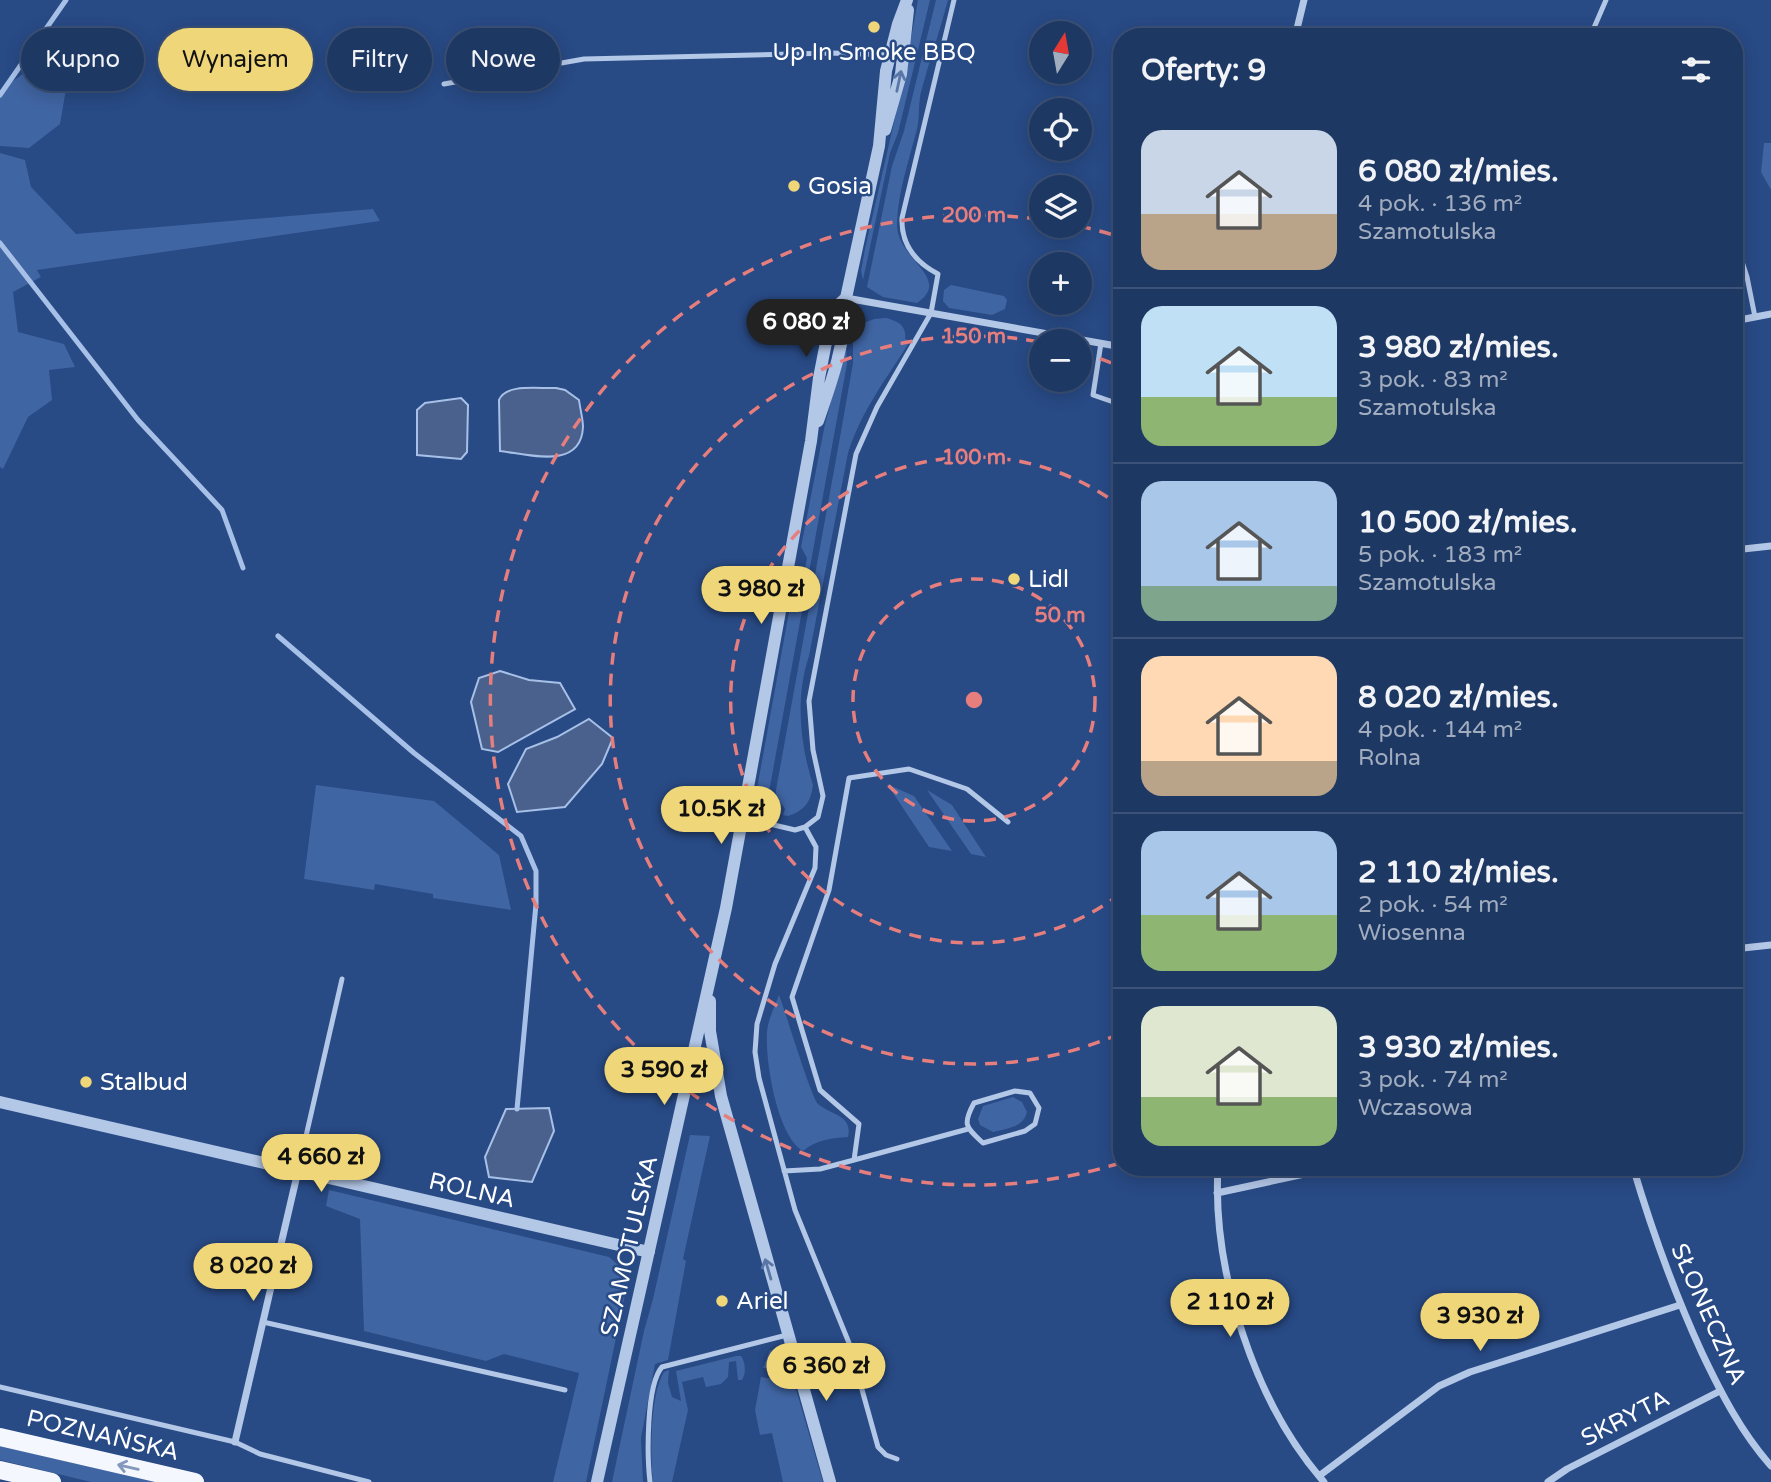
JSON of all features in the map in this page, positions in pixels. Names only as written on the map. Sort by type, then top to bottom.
[{"type":"main road","name":"POZNAŃSKA","points":[[0,1437],[195,1482]]},
{"type":"main road","points":[[0,1470],[52,1482]]},
{"type":"street","name":"SZAMOTULSKA","points":[[597,1482],[712,969],[743,817],[831,317],[836,307],[846,298],[878,146],[882,96],[890,55],[908,0]]},
{"type":"street","name":"SZAMOTULSKA","points":[[878,146],[894,101],[903,57],[908,0]]},
{"type":"street","points":[[1297,28],[1304,0]]},
{"type":"street","points":[[846,298],[1113,345]]},
{"type":"street","points":[[1743,319],[1771,314]]},
{"type":"street","points":[[1743,549],[1771,546]]},
{"type":"street","points":[[1743,948],[1771,945]]},
{"type":"street","points":[[712,969],[710,1031],[718,1085],[830,1482]]},
{"type":"street","name":"ROLNA","points":[[0,1102],[649,1252]]},
{"type":"street","points":[[234,1442],[298,1171]]},
{"type":"street","points":[[1218,1176],[1225,1265],[1250,1357],[1278,1417],[1322,1479],[1439,1387],[1470,1372],[1680,1306]]},
{"type":"street","points":[[1217,1193],[1295,1176]]},
{"type":"street","name":"SŁONECZNA","points":[[1636,1176],[1680,1306],[1720,1391],[1742,1429],[1771,1466]]},
{"type":"street","name":"SKRYTA","points":[[1548,1482],[1567,1469],[1720,1391]]},
{"type":"lane","points":[[743,817],[795,830],[805,827],[818,817],[823,796],[813,750],[809,701],[856,454],[877,407],[930,313],[938,274],[929,269],[906,245],[901,234],[902,218],[954,0]]},
{"type":"lane","points":[[1594,28],[1606,0]]},
{"type":"lane","points":[[444,84],[584,59],[853,53],[903,57]]},
{"type":"lane","points":[[1743,265],[1755,317]]},
{"type":"lane","points":[[1101,343],[1093,395],[1113,402]]},
{"type":"lane","points":[[854,1160],[859,1124],[820,1090],[792,997],[829,890],[849,778],[909,769],[967,789],[1008,822]]},
{"type":"lane","points":[[805,827],[816,847],[815,868],[775,964],[757,1024],[755,1052],[759,1078],[794,1210],[849,1343],[878,1447],[886,1455],[897,1459]]},
{"type":"lane","points":[[298,1171],[342,979]]},
{"type":"lane","points":[[1015,1091],[1030,1093],[1039,1108],[1034,1124],[1025,1131],[983,1143],[968,1129],[966,1118],[974,1103],[1015,1091]]},
{"type":"lane","points":[[784,1171],[820,1169],[968,1129]]},
{"type":"lane","points":[[263,1322],[565,1390]]},
{"type":"lane","points":[[650,1482],[647,1441],[655,1381],[662,1367],[787,1335]]},
{"type":"lane","points":[[0,1387],[234,1442],[260,1454],[369,1482]]},
{"type":"shaded area","points":[[918,0],[930,0],[898,133],[890,153],[863,280],[861,271],[865,249],[903,83]]},
{"type":"shaded area","points":[[936,0],[948,0],[921,92],[918,124],[902,188],[897,223],[904,247],[926,276],[929,285],[927,294],[917,303],[883,297],[867,287],[892,166],[904,131]]},
{"type":"shaded area","points":[[21,75],[21,91],[66,91],[60,124],[29,148],[0,146],[0,90]]},
{"type":"shaded area","points":[[1764,143],[1771,143],[1771,190],[1761,172]]},
{"type":"shaded area","points":[[0,153],[25,160],[31,187],[76,234],[373,209],[380,221],[37,270],[41,277],[13,292],[18,332],[64,344],[75,367],[49,370],[52,400],[28,417],[3,469],[0,467]]},
{"type":"shaded area","points":[[951,285],[1004,296],[1007,300],[1005,309],[992,315],[949,308],[943,301],[944,290]]},
{"type":"shaded area","points":[[886,318],[901,325],[905,331],[905,339],[910,341],[867,409],[848,453],[802,688],[802,737],[812,791],[802,808],[788,816],[783,815],[785,809],[778,800],[776,790],[853,363],[853,342],[864,323]]},
{"type":"shaded area","points":[[846,345],[847,364],[769,792],[774,813],[762,800],[758,783],[791,601],[801,590],[807,558],[801,547],[825,424]]},
{"type":"shaded area","points":[[516,389],[565,390],[579,400],[583,427],[580,441],[573,450],[551,457],[500,451],[499,400],[503,395]]},
{"type":"shaded area","points":[[461,398],[468,405],[467,452],[461,459],[417,455],[417,410],[425,403]]},
{"type":"shaded area","points":[[500,671],[529,680],[560,683],[575,709],[498,752],[482,749],[471,702],[479,678]]},
{"type":"shaded area","points":[[589,719],[613,738],[602,764],[565,807],[517,812],[508,784],[526,749],[557,737]]},
{"type":"shaded area","points":[[887,784],[914,796],[952,851],[929,847]]},
{"type":"shaded area","points":[[316,785],[434,801],[499,855],[511,910],[433,898],[433,894],[375,884],[374,890],[304,879]]},
{"type":"shaded area","points":[[927,790],[952,805],[986,857],[971,854]]},
{"type":"shaded area","points":[[779,995],[815,1098],[823,1108],[844,1120],[849,1130],[848,1137],[824,1140],[803,1151],[786,1130],[775,1096],[767,1045],[769,1022]]},
{"type":"shaded area","points":[[1013,1097],[1022,1102],[1027,1112],[1022,1121],[993,1132],[980,1125],[978,1119],[983,1106]]},
{"type":"shaded area","points":[[549,1108],[554,1131],[532,1182],[489,1177],[485,1157],[506,1109]]},
{"type":"shaded area","points":[[690,1135],[710,1136],[683,1259],[686,1261],[668,1360],[655,1364],[641,1438],[643,1482],[612,1482],[644,1331]]},
{"type":"shaded area","points":[[329,1190],[609,1257],[623,1269],[627,1285],[586,1482],[553,1482],[579,1373],[504,1354],[486,1361],[364,1331],[360,1219],[326,1206]]},
{"type":"shaded area","points":[[770,1350],[788,1362],[823,1482],[783,1482],[772,1433],[760,1435],[755,1410],[761,1377],[781,1380],[778,1368],[763,1368]]},
{"type":"shaded area","points":[[741,1356],[744,1362],[742,1380],[738,1380],[736,1361],[729,1362],[728,1377],[721,1384],[706,1387],[703,1377],[682,1382],[688,1410],[672,1482],[653,1482],[651,1442],[654,1410],[659,1382],[664,1372],[669,1370],[668,1383],[672,1397],[681,1401],[676,1371]]},
{"type":"shaded area","points":[[0,1446],[156,1482],[91,1482],[0,1460]]},
{"type":"waterway","points":[[0,95],[66,0]]},
{"type":"waterway","points":[[0,243],[138,420],[222,510],[243,568]]},
{"type":"waterway","points":[[278,636],[414,753],[521,836],[536,871],[536,904],[517,1109]]},
{"type":"place","name":"Up In Smoke BBQ","points":[[874,27]]},
{"type":"place","name":"Gosia","points":[[794,186]]},
{"type":"place","name":"Lidl","points":[[1014,579]]},
{"type":"place","name":"Stalbud","points":[[86,1082]]},
{"type":"place","name":"Ariel","points":[[722,1301]]}]
